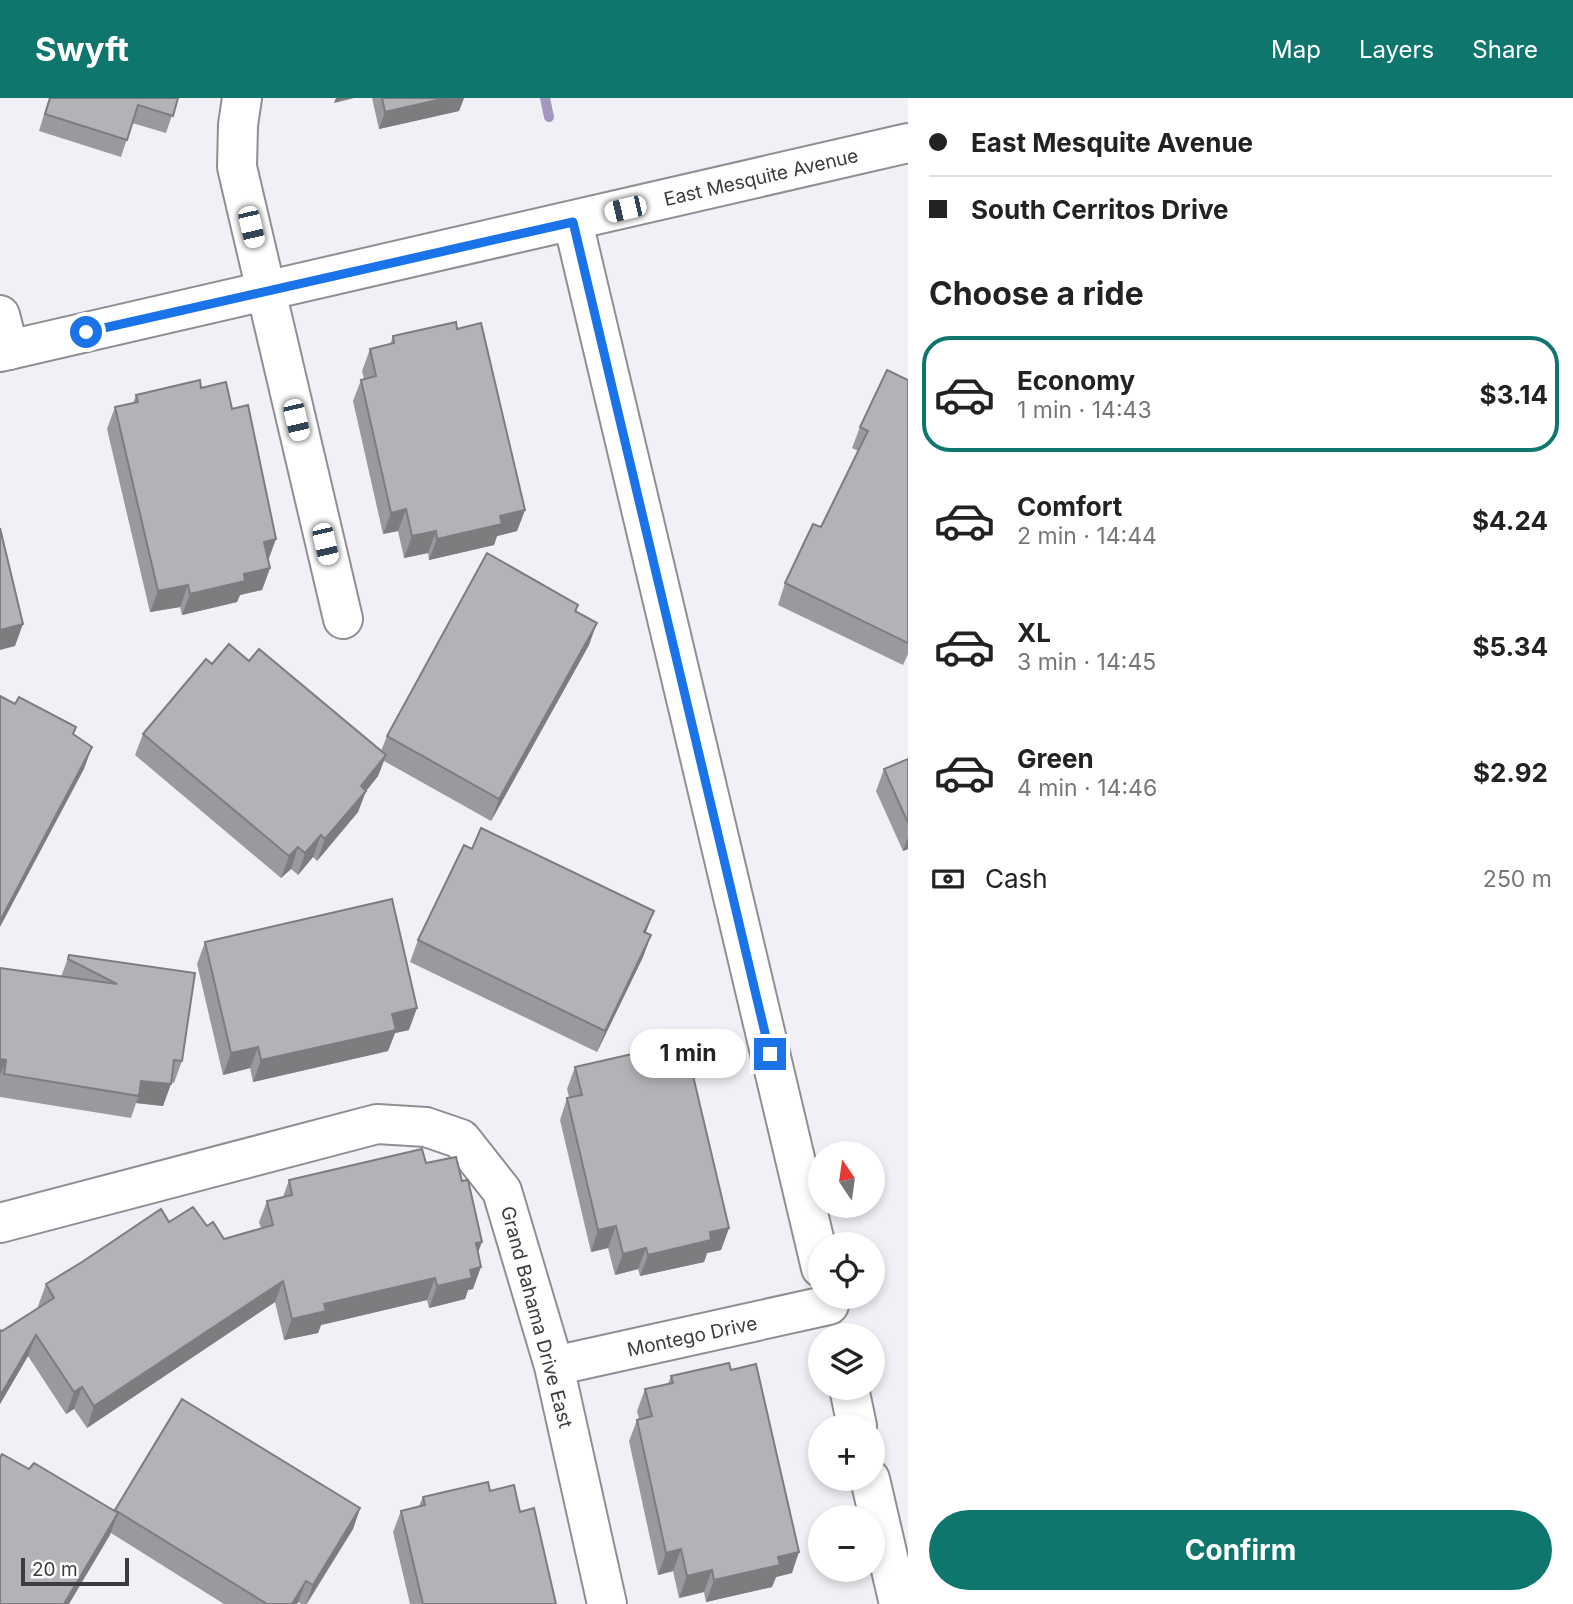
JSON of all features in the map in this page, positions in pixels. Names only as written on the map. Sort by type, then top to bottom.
[{"type":"street","points":[[242,98],[237,167],[343,619]]},
{"type":"street","name":"East Mesquite Avenue","points":[[3,339],[265,292],[908,143]]},
{"type":"street","points":[[573,222],[812,1232]]},
{"type":"street","name":"Grand Bahama Drive East","points":[[0,1223],[377,1125],[426,1127],[461,1139],[502,1191],[554,1366],[607,1604]]},
{"type":"street","name":"Montego Drive","points":[[554,1366],[831,1312]]},
{"type":"street","points":[[873,1491],[899,1604]]},
{"type":"building","points":[[50,98],[178,98],[173,116],[138,105],[127,140],[45,114]]},
{"type":"building","points":[[382,98],[446,98],[385,112]]},
{"type":"building","points":[[456,322],[457,329],[481,323],[525,510],[500,516],[502,524],[437,539],[436,531],[412,536],[406,509],[391,513],[361,380],[376,376],[370,349],[394,343],[393,336]]},
{"type":"building","points":[[887,370],[908,380],[908,643],[785,583],[813,524],[821,527],[868,431],[860,427]]},
{"type":"building","points":[[200,380],[201,388],[226,382],[232,409],[248,405],[276,539],[264,542],[270,568],[244,574],[245,581],[190,594],[188,585],[158,591],[115,407],[138,402],[136,395]]},
{"type":"building","points":[[0,528],[23,624],[0,630]]},
{"type":"building","points":[[487,553],[578,605],[575,611],[597,623],[499,799],[387,736]]},
{"type":"building","points":[[229,644],[249,661],[259,649],[386,755],[361,786],[366,791],[325,839],[321,835],[305,853],[298,847],[289,856],[143,734],[206,659],[212,664]]},
{"type":"building","points":[[0,696],[15,704],[19,697],[76,727],[73,734],[92,747],[0,921]]},
{"type":"building","points":[[908,759],[908,823],[884,769]]},
{"type":"building","points":[[481,828],[654,911],[644,932],[651,935],[605,1031],[418,940],[464,845],[472,849]]},
{"type":"building","points":[[392,899],[417,1008],[392,1014],[396,1030],[261,1060],[258,1047],[231,1053],[205,942]]},
{"type":"building","points":[[69,955],[195,973],[182,1061],[174,1060],[171,1084],[141,1081],[139,1096],[4,1074],[6,1060],[0,1059],[0,968],[117,984],[68,959]]},
{"type":"building","points":[[685,1042],[729,1228],[710,1232],[711,1240],[648,1255],[646,1248],[623,1254],[616,1226],[598,1230],[567,1098],[582,1095],[575,1067]]},
{"type":"building","points":[[422,1149],[426,1163],[456,1157],[462,1181],[468,1180],[482,1242],[476,1243],[481,1267],[470,1270],[472,1278],[437,1286],[435,1278],[324,1304],[326,1311],[292,1319],[283,1281],[94,1406],[82,1387],[74,1392],[36,1335],[0,1396],[0,1330],[54,1298],[46,1284],[161,1209],[169,1222],[193,1207],[207,1226],[213,1222],[224,1239],[273,1225],[267,1201],[292,1195],[289,1180]]},
{"type":"building","points":[[729,1363],[731,1370],[756,1364],[799,1552],[778,1557],[780,1565],[714,1580],[712,1570],[687,1576],[681,1549],[666,1553],[637,1420],[652,1416],[645,1389],[673,1383],[671,1376]]},
{"type":"building","points":[[182,1399],[360,1508],[313,1585],[306,1581],[292,1604],[267,1604],[115,1510]]},
{"type":"building","points":[[2,1454],[29,1469],[34,1463],[118,1513],[64,1604],[0,1604]]},
{"type":"building","points":[[488,1482],[490,1491],[514,1485],[520,1512],[534,1508],[556,1604],[423,1604],[401,1511],[425,1505],[423,1497]]},
{"type":"waterway","points":[[545,98],[549,117]]},
{"type":"route","points":[[86,332],[573,222],[770,1054]]}]
